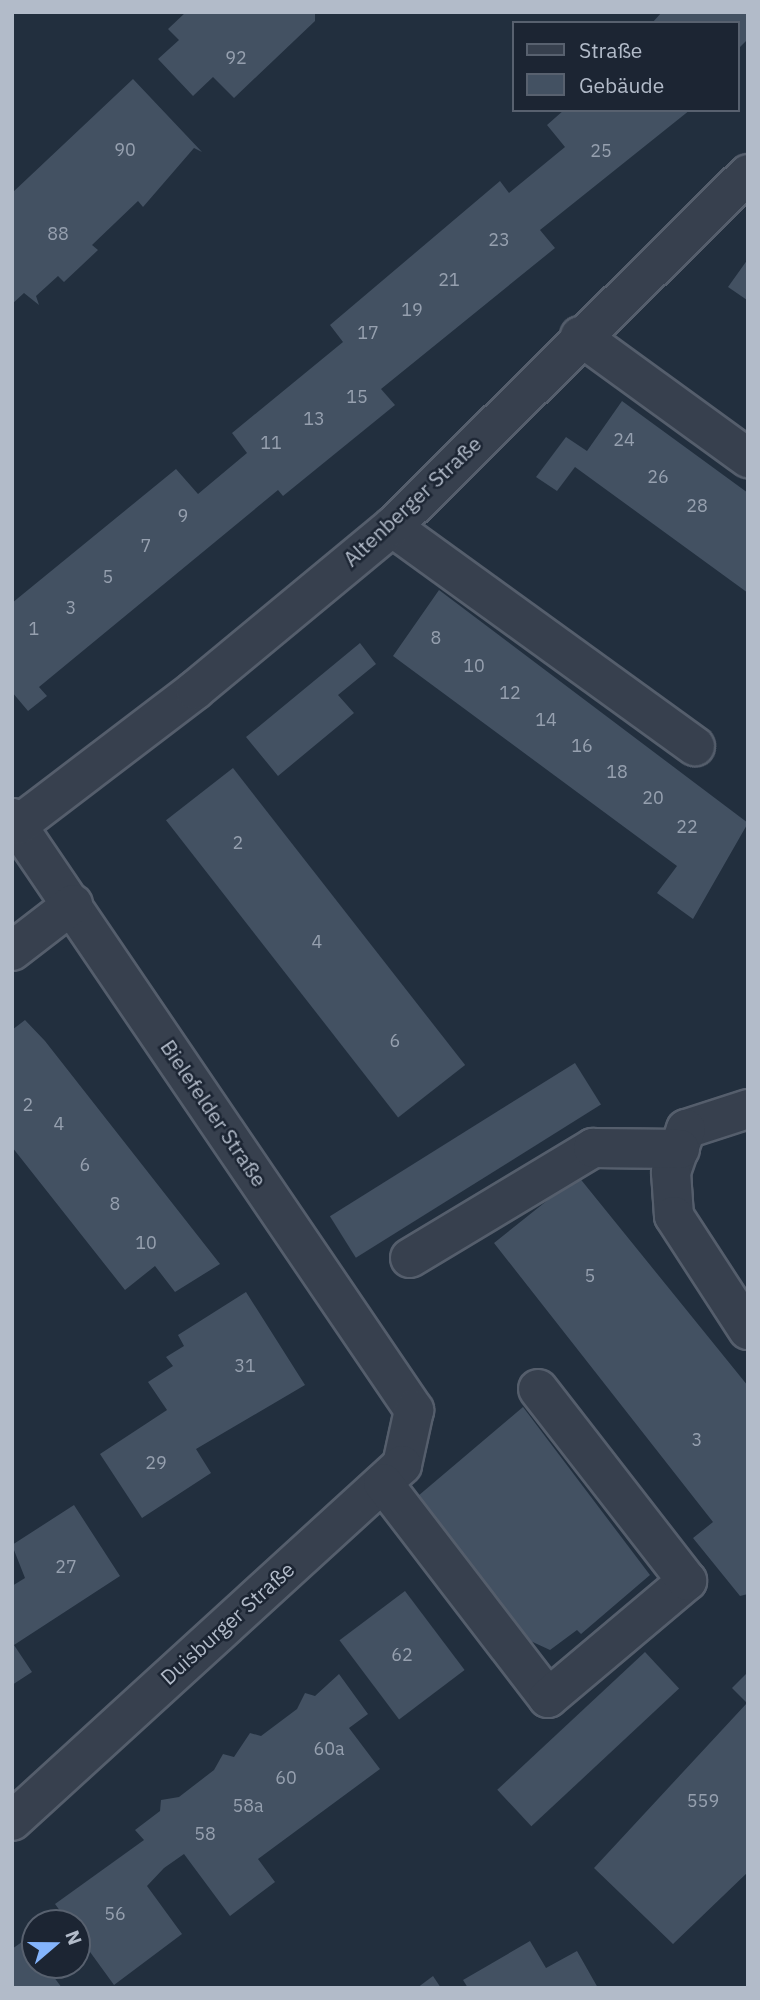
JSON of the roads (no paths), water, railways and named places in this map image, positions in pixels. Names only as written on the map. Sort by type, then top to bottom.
[{"type":"street","name":"Altenberger Straße","points":[[15,821],[195,690],[392,527],[580,336],[748,174]]},
{"type":"street","points":[[580,336],[748,458]]},
{"type":"street","points":[[392,527],[695,746]]},
{"type":"street","name":"Bielefelder Straße","points":[[15,821],[414,1410]]},
{"type":"street","points":[[12,951],[73,904]]},
{"type":"street","points":[[748,1109],[686,1129],[671,1172],[674,1216],[748,1331]]},
{"type":"street","points":[[410,1258],[593,1148],[680,1149]]},
{"type":"street","points":[[383,1483],[548,1698],[607,1631],[687,1581],[538,1389]]},
{"type":"street","name":"Duisburger Straße","points":[[12,1821],[402,1465],[414,1410]]}]
